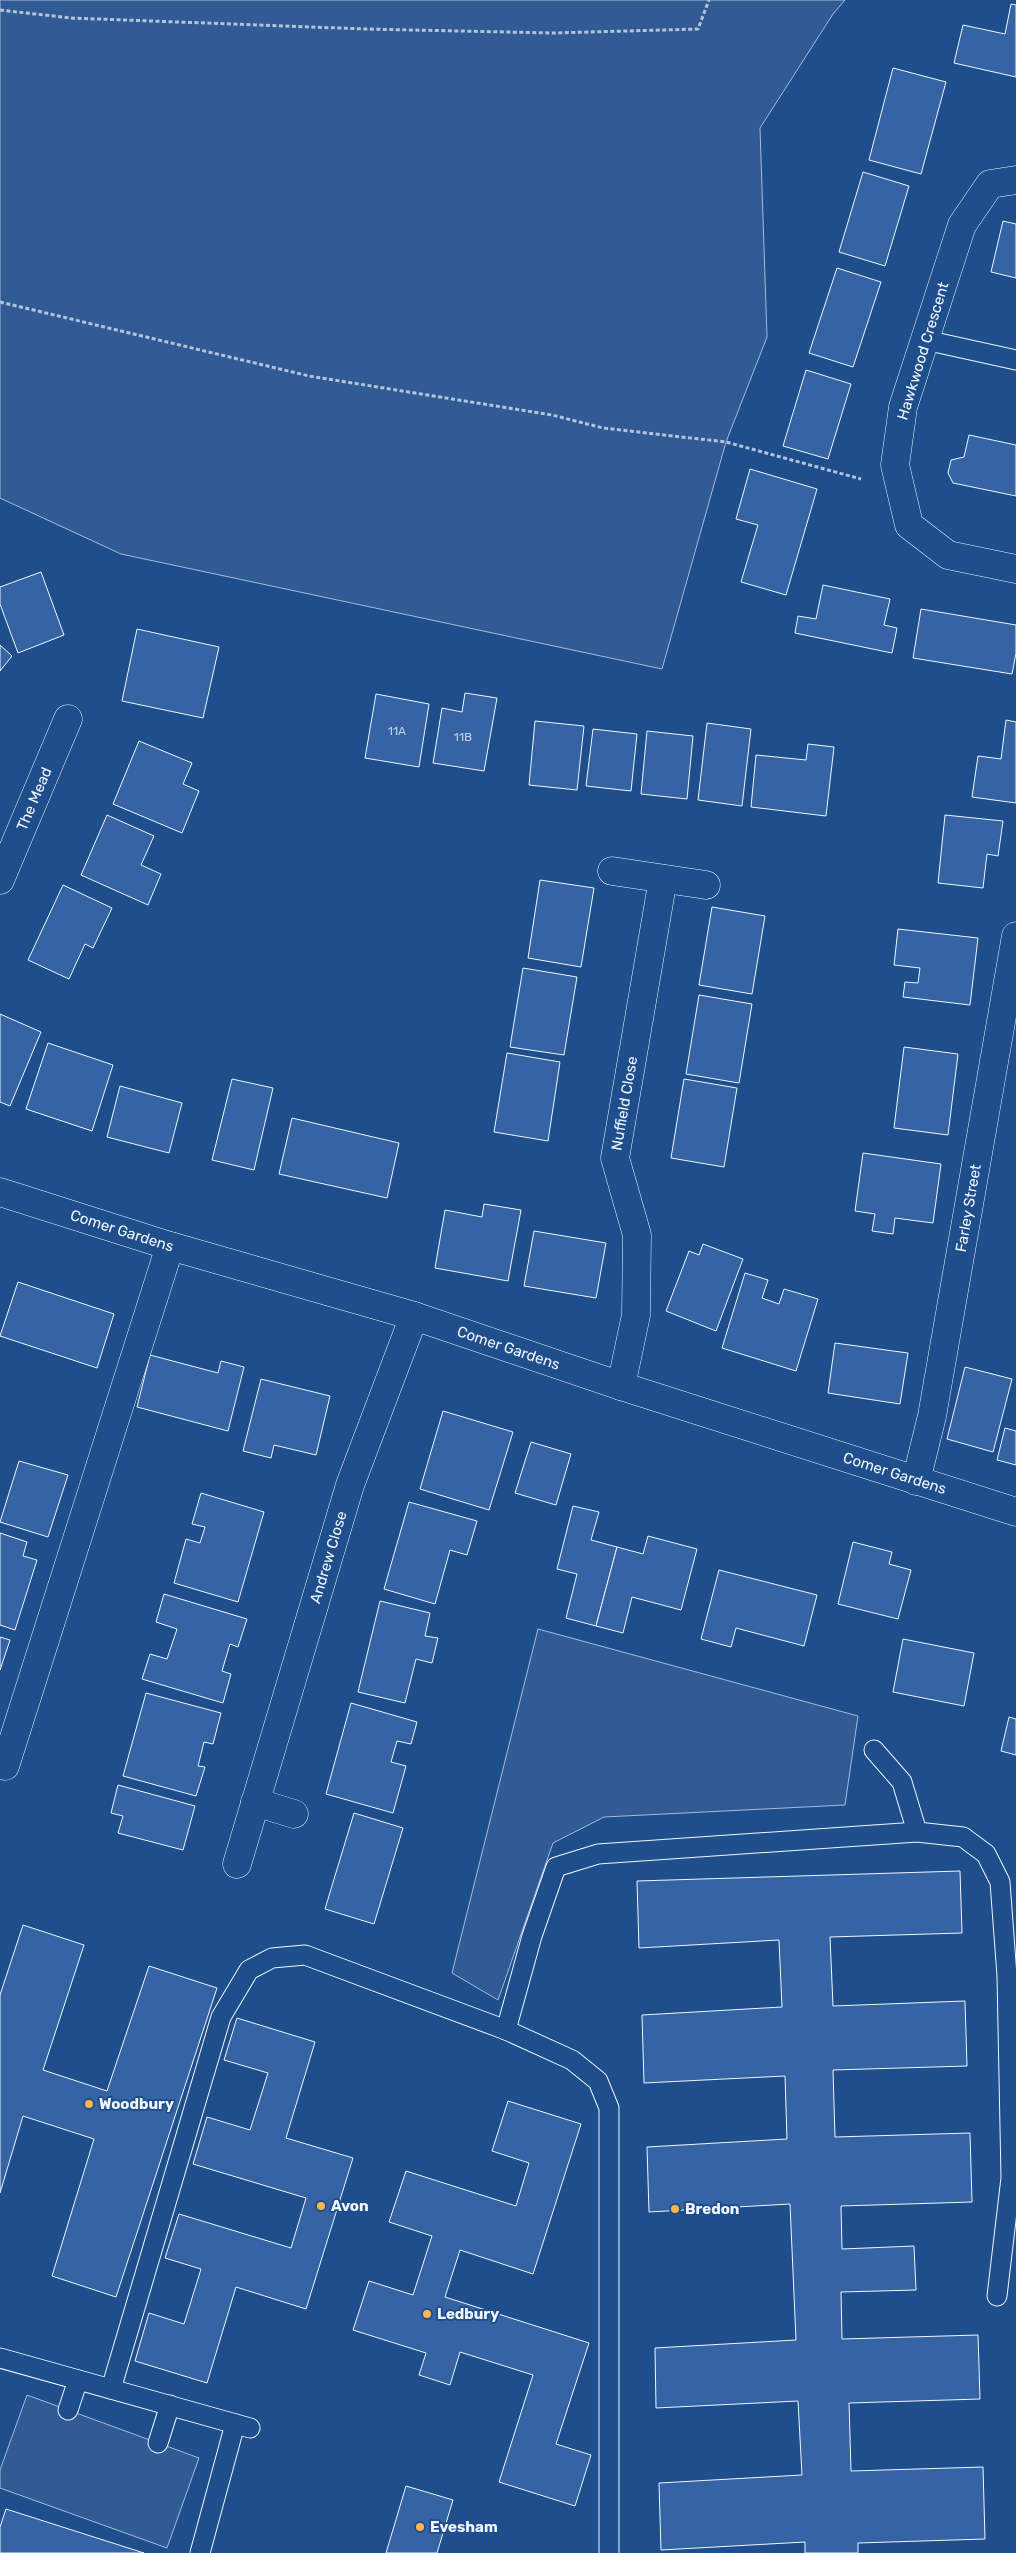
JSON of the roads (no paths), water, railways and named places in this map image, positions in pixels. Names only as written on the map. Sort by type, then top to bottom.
[{"type":"street","name":"Hawkwood Crescent","points":[[1016,180],[990,184],[962,225],[903,407],[895,465],[909,525],[948,555],[1016,569]]},
{"type":"street","name":"The Mead","points":[[0,880],[68,719]]},
{"type":"street","points":[[612,871],[706,885]]},
{"type":"street","name":"Nuffield Close","points":[[622,1386],[636,1315],[637,1235],[615,1158],[663,879]]},
{"type":"street","name":"Farley Street","points":[[916,1481],[932,1416],[1016,936]]},
{"type":"street","name":"Comer Gardens","points":[[0,1192],[170,1246],[414,1316],[622,1386],[1016,1512]]},
{"type":"street","points":[[5,1766],[170,1246]]},
{"type":"street","name":"Andrew Close","points":[[237,1864],[350,1485],[414,1316]]},
{"type":"street","points":[[254,1802],[294,1814]]},
{"type":"lane","points":[[925,340],[1016,360]]},
{"type":"lane","points":[[874,1750],[902,1782],[917,1832]]},
{"type":"lane","points":[[506,2030],[532,1936],[556,1867],[598,1854],[917,1832],[963,1837],[986,1854],[1000,1882],[1007,1976],[1011,2178],[997,2296]]},
{"type":"lane","points":[[111,2389],[221,2017],[249,1970],[272,1958],[305,1955],[506,2030],[572,2060],[598,2081],[610,2108],[609,2553]]},
{"type":"lane","points":[[2,2364],[78,2380],[243,2426],[200,2553]]},
{"type":"lane","points":[[68,2410],[78,2380]]},
{"type":"lane","points":[[158,2443],[170,2405]]},
{"type":"place","name":"Woodbury","points":[[89,2104]]},
{"type":"place","name":"Avon","points":[[321,2206]]},
{"type":"place","name":"Bredon","points":[[675,2209]]},
{"type":"place","name":"Ledbury","points":[[427,2314]]},
{"type":"place","name":"Evesham","points":[[420,2527]]}]
